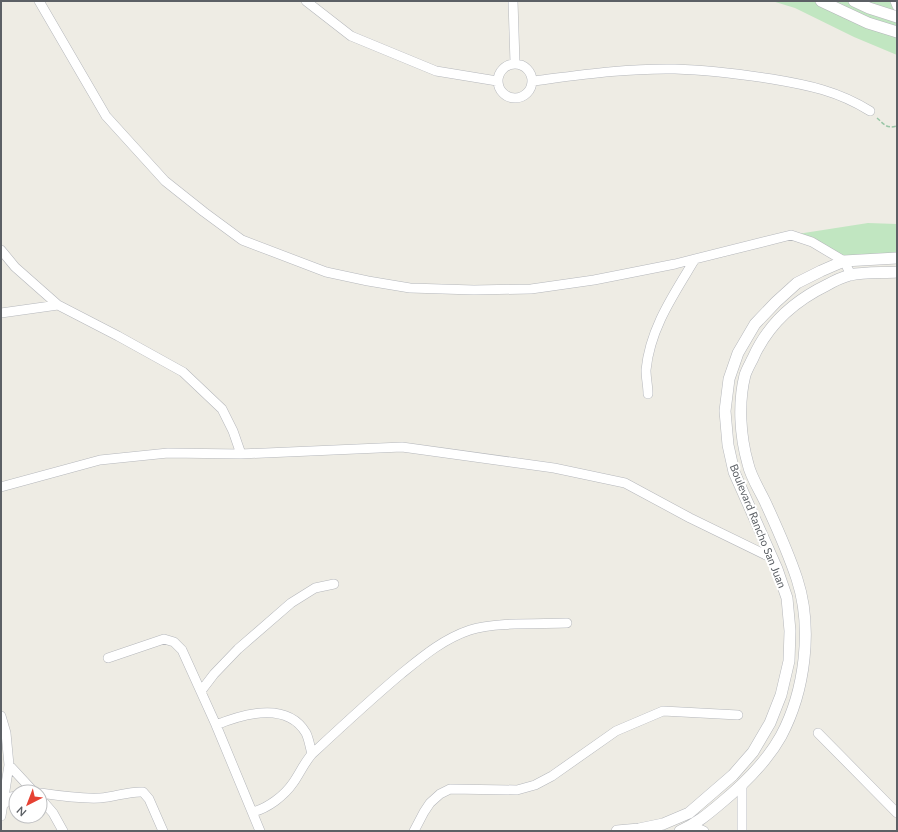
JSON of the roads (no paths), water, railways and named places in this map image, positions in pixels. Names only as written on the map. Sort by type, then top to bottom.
[{"type":"street","points":[[39,1],[106,116],[165,181],[242,240],[326,272],[410,288],[474,290],[531,288],[594,280],[694,259],[791,235],[812,242],[844,261],[851,275]]},
{"type":"street","points":[[306,1],[351,36],[436,71],[497,81]]},
{"type":"street","points":[[513,1],[515,63]]},
{"type":"street","points":[[821,1],[868,23],[897,32]]},
{"type":"street","points":[[854,1],[869,8],[897,17]]},
{"type":"street","points":[[894,1],[897,6]]},
{"type":"street","points":[[515,63],[528,68],[532,81],[529,92],[520,98],[509,98],[500,92],[497,81],[499,72],[506,65],[515,63]]},
{"type":"street","points":[[532,81],[614,71],[667,69],[738,74],[801,84],[854,101],[870,111]]},
{"type":"street","points":[[1,250],[15,267],[58,305],[183,372],[222,409],[233,431],[241,454]]},
{"type":"street","name":"Boulevard Rancho San Juan","points":[[617,831],[639,829],[664,824],[689,813],[733,775],[753,752],[770,723],[781,695],[789,661],[790,631],[787,598],[777,569],[734,472],[728,445],[725,411],[729,380],[738,353],[755,324],[797,283],[844,261],[897,258]]},
{"type":"street","points":[[648,394],[646,371],[651,341],[665,309],[694,259]]},
{"type":"street","name":"Boulevard Rancho San Juan","points":[[680,831],[693,826],[742,785],[766,758],[780,736],[791,714],[805,652],[805,617],[797,580],[767,506],[748,466],[742,433],[742,399],[746,374],[759,344],[789,308],[809,293],[851,275],[897,272]]},
{"type":"street","points":[[1,313],[58,305]]},
{"type":"street","points":[[1,487],[100,460],[168,453],[241,454],[402,447],[554,468],[625,484],[772,558]]},
{"type":"street","points":[[201,691],[214,674],[238,649],[291,603],[315,588],[334,584]]},
{"type":"street","points":[[253,812],[263,809],[277,799],[292,784],[305,762],[312,754],[374,696],[443,642],[471,630],[494,626],[567,623]]},
{"type":"street","points":[[108,658],[164,640],[174,642],[182,650],[216,725],[260,831]]},
{"type":"street","points":[[414,831],[427,807],[440,794],[450,790],[517,790],[535,785],[552,776],[616,731],[663,711],[738,715]]},
{"type":"street","points":[[216,725],[238,716],[264,714],[284,715],[293,718],[306,733],[312,754]]},
{"type":"street","points":[[1,716],[6,732],[9,765],[1,816]]},
{"type":"street","points":[[818,733],[897,813]]},
{"type":"street","points":[[9,765],[27,784]]},
{"type":"street","points":[[742,785],[742,831]]},
{"type":"street","points":[[48,794],[80,798],[116,796],[134,791],[144,792],[149,799],[163,831]]},
{"type":"street","points":[[2,806],[8,800]]},
{"type":"street","points":[[48,807],[63,831]]},
{"type":"street","points":[[693,826],[704,831]]}]
